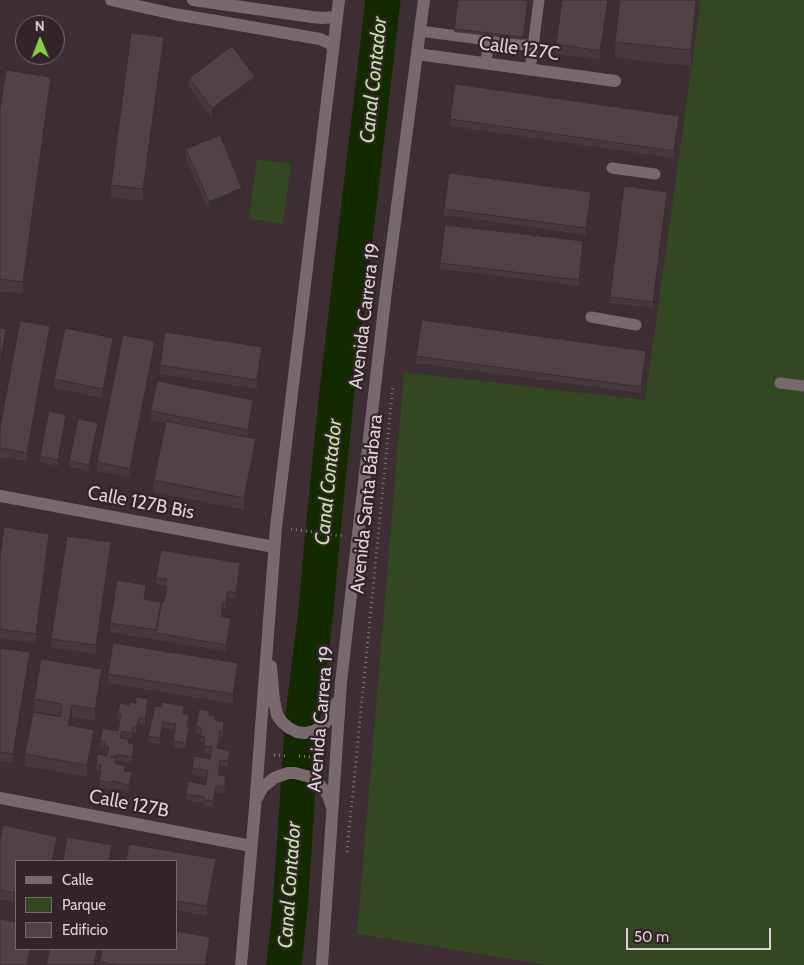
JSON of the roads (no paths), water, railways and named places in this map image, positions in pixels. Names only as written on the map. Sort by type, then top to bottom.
[{"type":"main road","points":[[111,0],[174,14],[320,39],[334,45]]},
{"type":"main road","points":[[193,0],[312,18],[337,17]]},
{"type":"main road","points":[[241,965],[255,808],[274,547],[339,0]]},
{"type":"main road","name":"Avenida Carrera 19","points":[[322,965],[341,682],[386,290],[424,0]]},
{"type":"main road","name":"Calle 127C","points":[[417,54],[615,81]]},
{"type":"main road","name":"Calle 127B Bis","points":[[0,496],[274,547]]},
{"type":"main road","points":[[268,614],[273,693],[277,715],[288,728],[305,733],[314,731],[322,726],[333,713],[341,682]]},
{"type":"main road","points":[[255,808],[259,793],[268,782],[288,773],[303,774],[310,777],[328,795],[332,807]]},
{"type":"main road","name":"Calle 127B","points":[[0,798],[251,846]]},
{"type":"lane","points":[[530,70],[540,0]]},
{"type":"lane","points":[[420,31],[488,38],[533,46]]},
{"type":"lane","points":[[486,63],[488,38]]},
{"type":"lane","points":[[612,168],[655,174]]},
{"type":"lane","points":[[591,317],[636,325]]},
{"type":"lane","points":[[780,383],[804,386]]},
{"type":"waterway","name":"Canal Contador","points":[[284,965],[290,909],[303,715],[316,611],[337,391],[383,0]]}]
